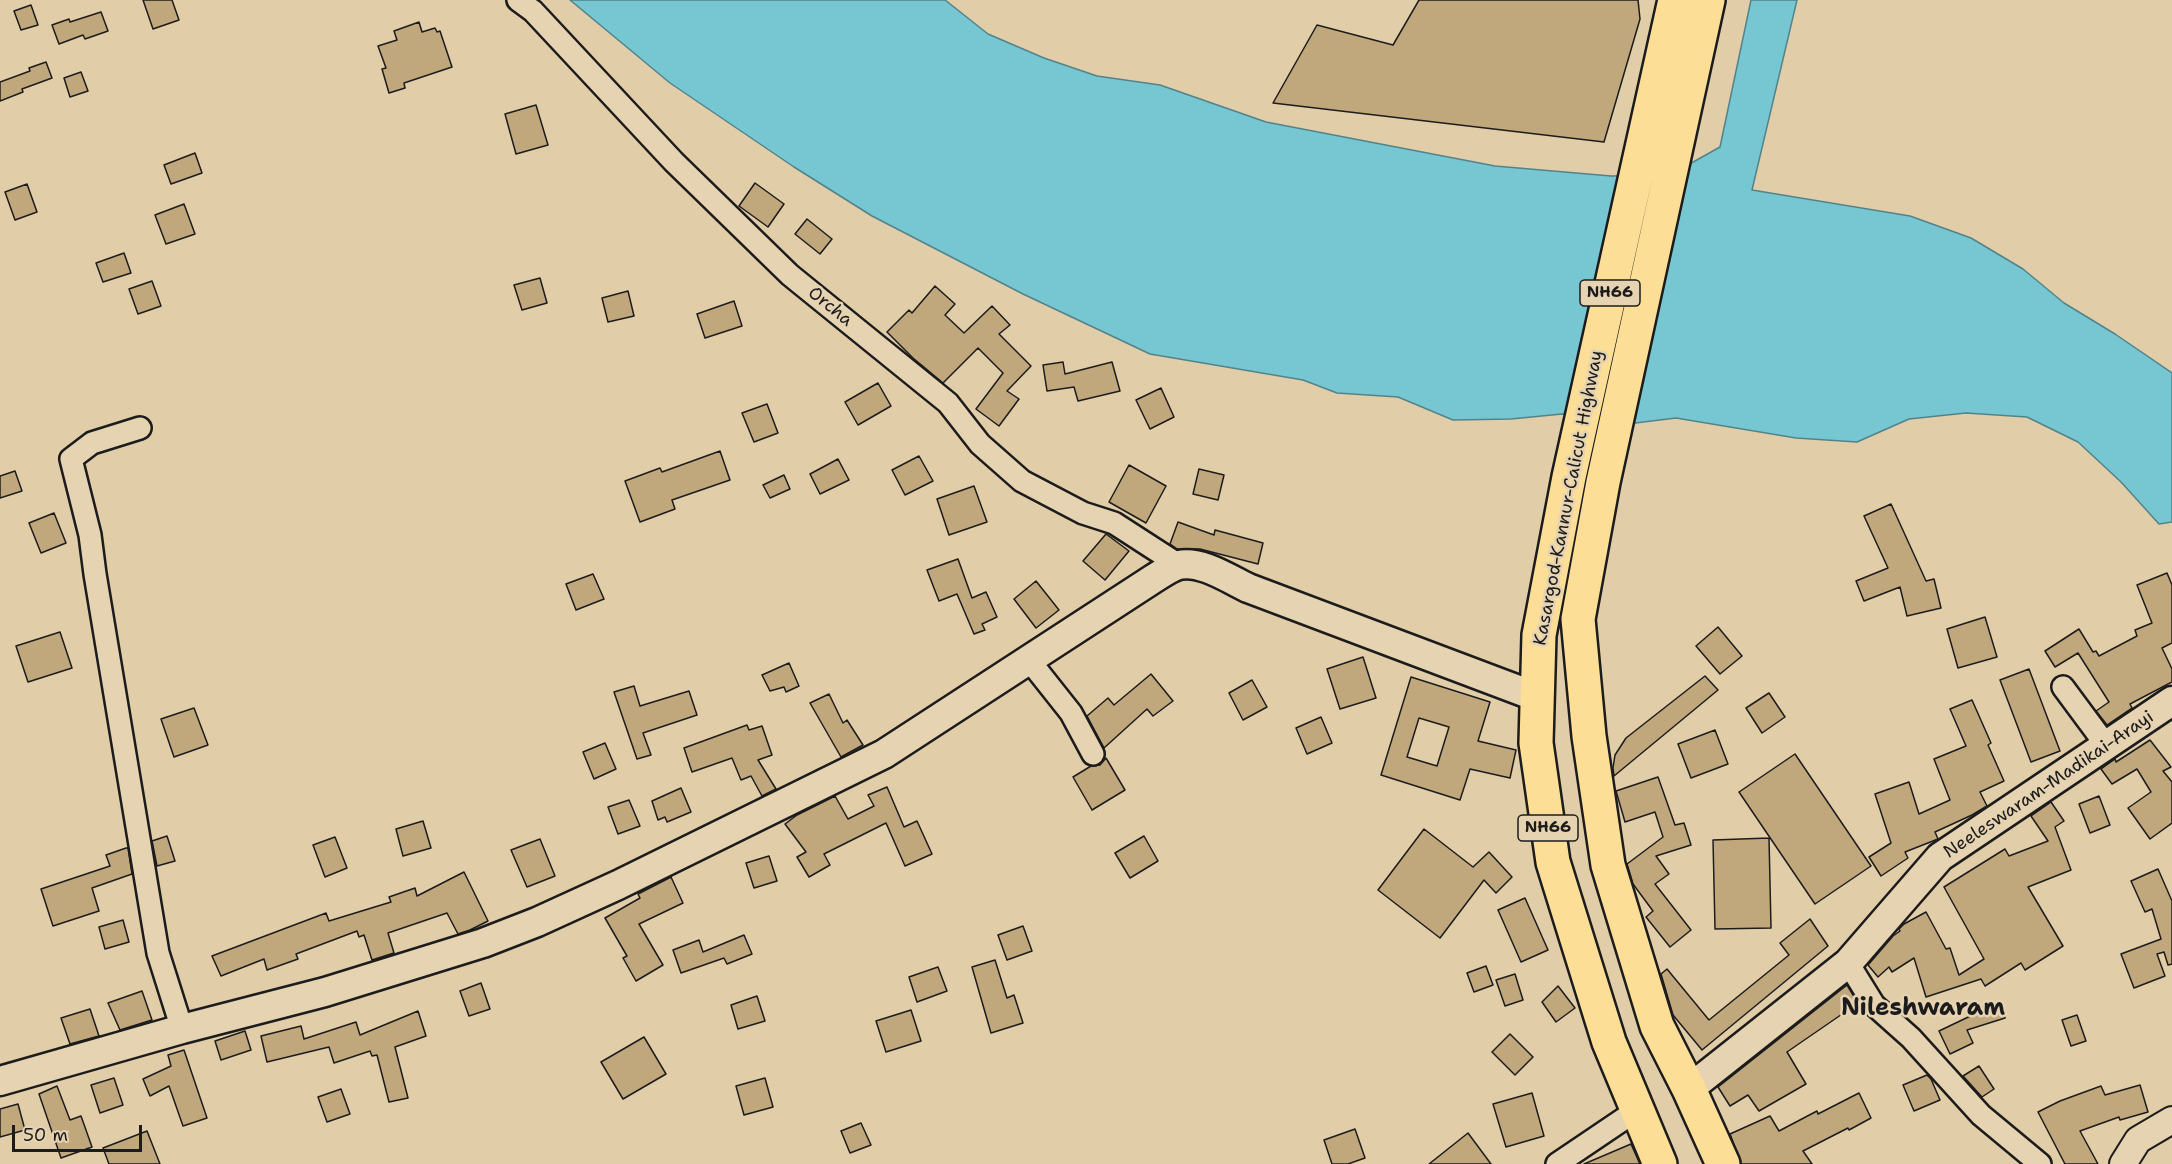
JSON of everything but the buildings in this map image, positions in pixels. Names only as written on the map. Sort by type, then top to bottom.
[{"type":"highway","name":"Kasargod-Kannur-Calicut Highway","points":[[1675,0],[1667,112],[1578,619],[1591,748],[1608,865],[1657,1026],[1723,1164]]},
{"type":"highway","name":"Kasargod-Kannur-Calicut Highway","points":[[1660,1164],[1609,1042],[1553,862],[1536,743],[1539,635],[1569,477],[1667,112],[1708,0]]},
{"type":"main road","points":[[0,1080],[182,1029],[325,993],[483,944],[537,922],[618,885],[884,754],[1153,579],[1179,565],[1197,566],[1210,570],[1248,588],[1537,698]]},
{"type":"main road","name":"Neeleswaram-Madikai-Arayi","points":[[1689,1089],[1848,963],[1940,857],[2172,701]]},
{"type":"street","name":"Orcha","points":[[518,0],[533,11],[674,162],[790,275],[948,403],[980,444],[1022,481],[1083,513],[1114,523],[1179,565]]},
{"type":"street","points":[[140,428],[92,443],[71,459],[90,535],[94,574],[158,953],[182,1029]]},
{"type":"street","points":[[1029,660],[1071,713],[1093,754]]},
{"type":"street","points":[[2063,687],[2106,745]]},
{"type":"street","points":[[1848,963],[1874,1005],[1911,1038],[1981,1115],[2040,1164]]},
{"type":"street","points":[[1557,1164],[1637,1110]]},
{"type":"street","points":[[2123,1164],[2138,1140],[2172,1120]]},
{"type":"water","points":[[570,0],[945,0],[988,34],[1044,58],[1097,76],[1160,85],[1266,122],[1495,166],[1611,176],[1670,175],[1720,147],[1751,0],[1797,0],[1752,190],[1910,216],[1971,238],[2023,269],[2064,303],[2172,373],[2172,522],[2159,524],[2121,482],[2078,442],[2027,417],[1966,413],[1909,419],[1857,442],[1796,438],[1676,418],[1619,425],[1562,414],[1511,419],[1453,420],[1398,397],[1337,393],[1303,380],[1150,354],[1023,294],[872,216],[794,167],[670,83]]},
{"type":"district","name":"Nileshwaram","points":[[1923,1009]]}]
